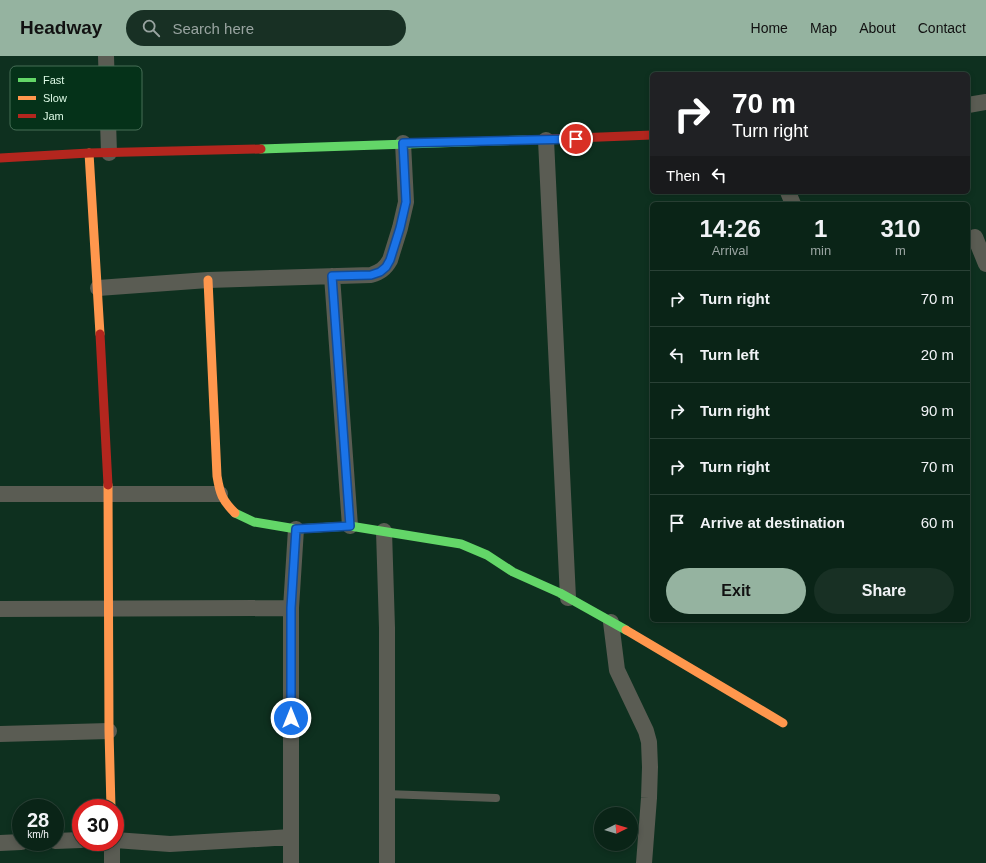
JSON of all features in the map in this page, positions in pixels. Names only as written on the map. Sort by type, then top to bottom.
[{"type":"street","points":[[106,56],[106,66]]},
{"type":"street","points":[[970,105],[986,102]]},
{"type":"street","points":[[108,130],[109,153]]},
{"type":"street","points":[[0,158],[89,153],[546,140],[650,135]]},
{"type":"street","points":[[546,140],[568,598]]},
{"type":"street","points":[[98,288],[208,280],[371,275],[380,272],[386,267],[390,260],[406,202],[403,143]]},
{"type":"street","points":[[89,153],[109,494],[109,731],[111,799]]},
{"type":"street","points":[[976,237],[986,264]]},
{"type":"street","points":[[332,276],[350,526]]},
{"type":"street","points":[[208,280],[217,476],[220,494],[226,504],[236,513],[254,522],[296,529],[350,526],[460,544],[476,549],[513,572],[568,598],[653,645],[783,723]]},
{"type":"street","points":[[0,494],[220,494]]},
{"type":"street","points":[[291,863],[291,608],[296,529]]},
{"type":"street","points":[[384,531],[387,628],[387,863]]},
{"type":"street","points":[[0,609],[291,608]]},
{"type":"street","points":[[611,622],[618,670],[646,731],[649,742],[649,798],[644,863]]},
{"type":"street","points":[[0,734],[109,731]]},
{"type":"street","points":[[124,841],[170,844],[291,837]]},
{"type":"street","points":[[0,843],[12,842]]},
{"type":"street","points":[[112,851],[112,863]]},
{"type":"lane","points":[[386,794],[496,798]]},
{"type":"traffic: fast","points":[[261,149],[525,140]]},
{"type":"traffic: fast","points":[[235,513],[254,522],[296,529],[350,526],[461,544],[487,555],[513,572],[560,593],[626,630]]},
{"type":"traffic: slow","points":[[89,153],[100,334]]},
{"type":"traffic: slow","points":[[208,280],[217,476],[222,496],[235,513]]},
{"type":"traffic: slow","points":[[108,485],[111,799]]},
{"type":"traffic: slow","points":[[626,630],[783,723]]},
{"type":"traffic: jam","points":[[525,140],[650,135]]},
{"type":"traffic: jam","points":[[0,158],[89,153],[261,149]]},
{"type":"traffic: jam","points":[[100,334],[108,485]]},
{"type":"route","points":[[291,718],[291,608],[296,529],[350,526],[332,276],[371,275],[380,272],[386,267],[390,260],[404,215],[406,202],[403,143],[576,139]]}]
